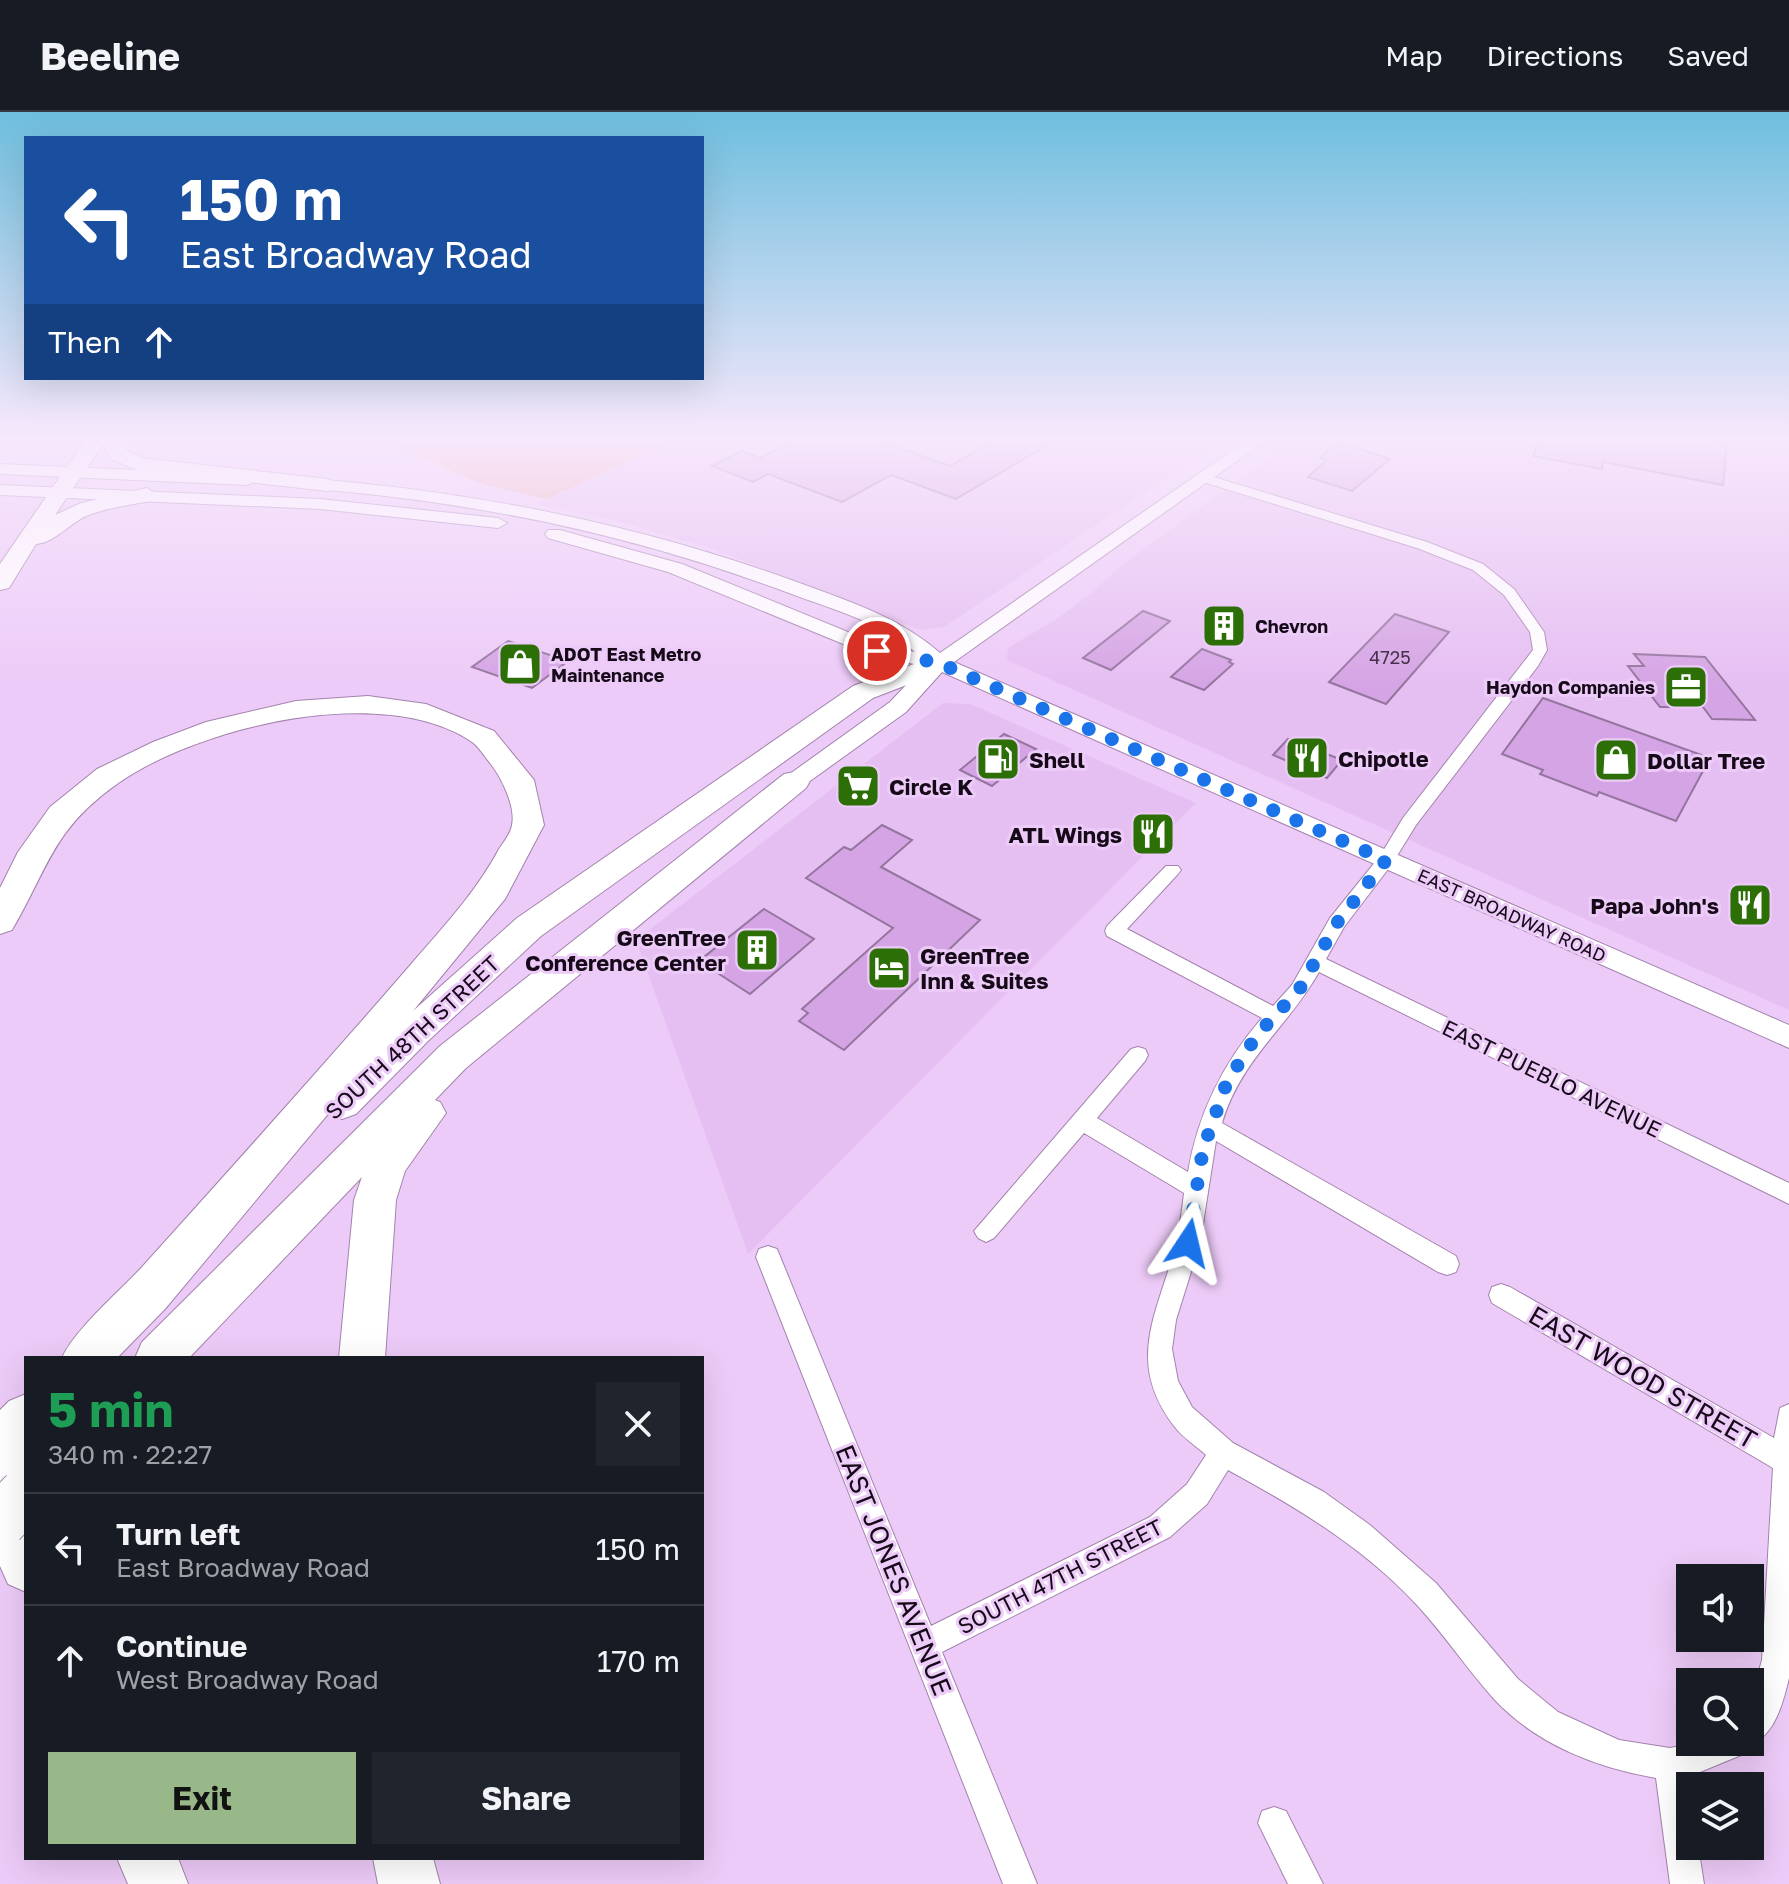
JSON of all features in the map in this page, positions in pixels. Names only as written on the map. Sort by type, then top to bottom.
[{"type":"highway","points":[[0,583],[41,519]]},
{"type":"highway","points":[[19,555],[61,519]]},
{"type":"highway","name":"SOUTH 48TH STREET","points":[[87,1356],[415,1031],[529,927],[863,692],[939,663]]},
{"type":"highway","points":[[0,922],[34,852],[61,814],[108,776],[163,748],[216,728],[296,709],[368,704],[426,712],[484,737],[519,780],[528,825],[493,891],[339,1074],[132,1310]]},
{"type":"highway","name":"SOUTH 48TH STREET","points":[[160,1356],[453,1057],[795,781]]},
{"type":"highway","points":[[362,1356],[375,1200],[387,1164],[451,1083],[453,1057]]},
{"type":"highway","points":[[24,1420],[0,1445],[15,1535],[24,1560]]},
{"type":"highway","points":[[0,1521],[24,1496]]},
{"type":"highway","points":[[148,1860],[158,1884]]},
{"type":"highway","points":[[403,1860],[409,1884]]},
{"type":"main road","points":[[457,519],[541,530],[628,552],[675,568],[877,651],[939,663]]},
{"type":"main road","name":"EAST BROADWAY ROAD","points":[[573,519],[677,545],[762,575],[906,635],[939,663],[1789,1037]]},
{"type":"main road","name":"SOUTH 48TH STREET","points":[[795,781],[898,707],[939,663],[1146,519]]},
{"type":"street","points":[[1335,519],[1452,555],[1478,567],[1509,592],[1537,632],[1540,650],[1531,666],[1455,760],[1386,860],[1346,909],[1299,990],[1235,1067],[1209,1126],[1186,1254],[1163,1320],[1159,1349],[1166,1384],[1183,1416],[1223,1453],[1314,1502],[1384,1555],[1444,1612],[1507,1690],[1547,1723],[1619,1756],[1670,1764],[1705,1756]]},
{"type":"street","points":[[1172,870],[1114,931],[1275,1016]]},
{"type":"street","name":"EAST PUEBLO AVENUE","points":[[1316,962],[1789,1194]]},
{"type":"street","points":[[986,1231],[1138,1055]]},
{"type":"street","points":[[1081,1120],[1197,1189]]},
{"type":"street","points":[[1209,1126],[1447,1264]]},
{"type":"street","name":"EAST JONES AVENUE","points":[[768,1257],[1020,1884]]},
{"type":"street","name":"EAST WOOD STREET","points":[[1501,1295],[1786,1460]]},
{"type":"street","points":[[1764,1710],[1783,1664],[1789,1417]]},
{"type":"street","name":"SOUTH 47TH STREET","points":[[924,1645],[1160,1527],[1197,1494],[1223,1453]]},
{"type":"street","points":[[1670,1764],[1687,1884]]},
{"type":"street","points":[[1274,1823],[1306,1884]]},
{"type":"shaded area","points":[[605,519],[1106,519],[944,627],[921,630],[710,548]]},
{"type":"shaded area","points":[[1185,519],[1789,519],[1789,1010],[1007,660],[1008,648],[1092,593],[1119,567]]},
{"type":"shaded area","points":[[943,703],[970,704],[1196,803],[748,1254],[636,940]]},
{"type":"building","points":[[1143,611],[1170,621],[1111,670],[1083,658]]},
{"type":"building","points":[[1395,614],[1449,632],[1386,704],[1329,682]]},
{"type":"building","name":"ADOT East Metro Maintenance","points":[[508,641],[568,661],[532,688],[472,667]]},
{"type":"building","name":"Chevron","points":[[1202,649],[1231,660],[1229,662],[1233,664],[1204,690],[1171,677]]},
{"type":"building","name":"Haydon Companies","points":[[1634,654],[1705,657],[1755,720],[1712,719],[1703,707],[1660,707],[1628,666],[1644,666]]},
{"type":"building","name":"Dollar Tree","points":[[1543,698],[1710,758],[1676,821],[1599,792],[1597,796],[1540,774],[1543,770],[1502,754]]},
{"type":"building","name":"Shell","points":[[1004,734],[1036,749],[992,786],[960,770]]},
{"type":"building","name":"Chipotle","points":[[1288,739],[1342,760],[1327,778],[1273,755]]},
{"type":"building","name":"GreenTree Inn & Suites","points":[[882,825],[912,840],[881,867],[980,920],[844,1050],[799,1021],[808,1013],[802,1009],[893,928],[806,878],[844,847],[851,850]]},
{"type":"building","name":"GreenTree Conference Center","points":[[764,909],[814,939],[750,994],[699,961]]},
{"type":"place","name":"Chevron","points":[[1224,626]]},
{"type":"place","name":"ADOT East Metro Maintenance","points":[[520,664]]},
{"type":"place","name":"Haydon Companies","points":[[1686,687]]},
{"type":"place","name":"Chipotle","points":[[1307,758]]},
{"type":"place","name":"Shell","points":[[998,759]]},
{"type":"place","name":"Dollar Tree","points":[[1616,760]]},
{"type":"place","name":"Circle K","points":[[858,786]]},
{"type":"place","name":"ATL Wings","points":[[1153,834]]},
{"type":"place","name":"Papa John's","points":[[1750,905]]},
{"type":"place","name":"GreenTree Conference Center","points":[[757,950]]},
{"type":"place","name":"GreenTree Inn & Suites","points":[[889,968]]},
{"type":"route","points":[[877,651],[939,663],[1386,860],[1337,923],[1299,990],[1257,1035],[1227,1082],[1203,1149],[1188,1243]]}]
